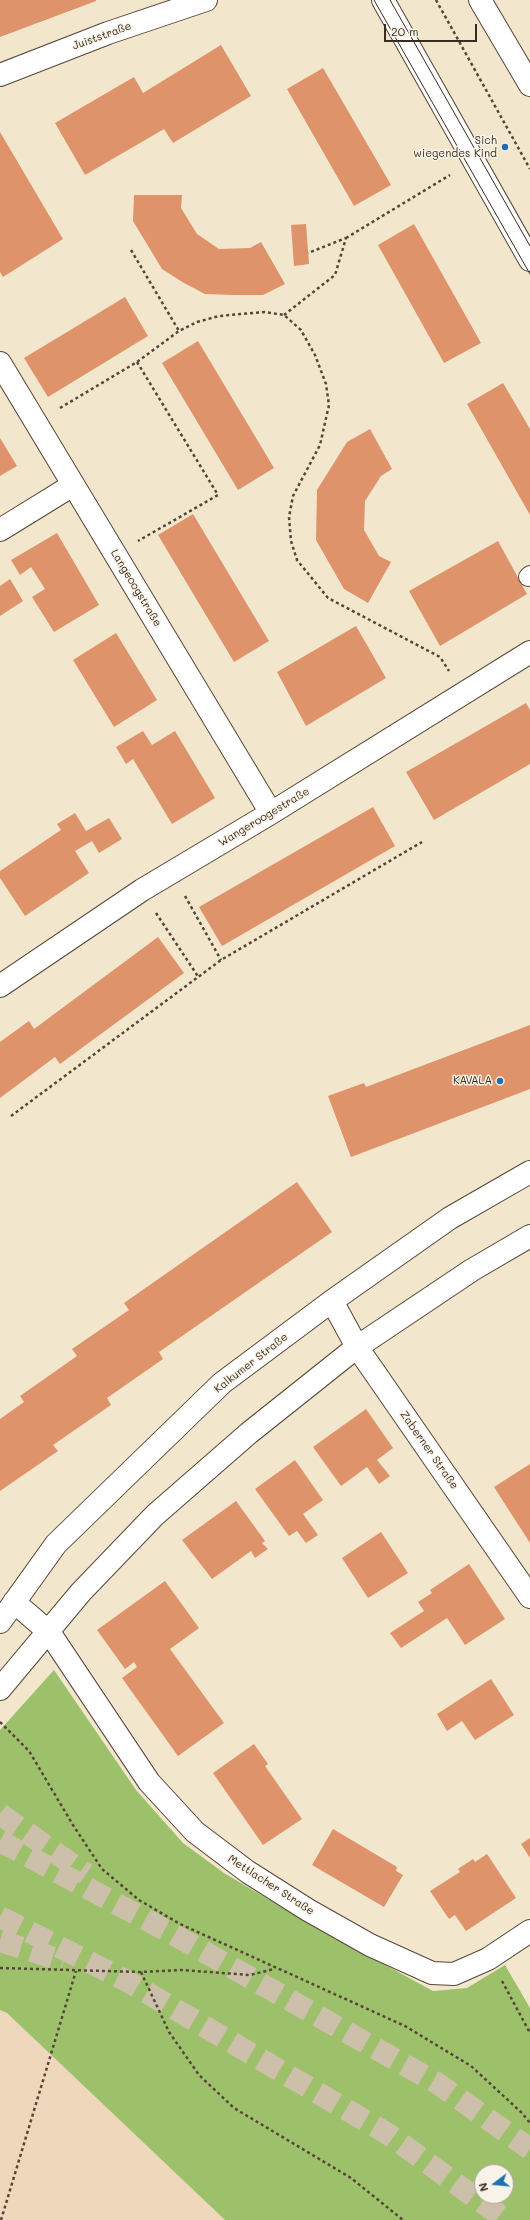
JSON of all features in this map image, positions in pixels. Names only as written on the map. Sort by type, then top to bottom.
[{"type":"street","name":"Juiststraße","points":[[0,75],[108,33],[206,0]]},
{"type":"street","points":[[383,0],[530,260]]},
{"type":"street","points":[[480,0],[530,85]]},
{"type":"street","name":"Langeoogstraße","points":[[0,363],[271,813]]},
{"type":"street","points":[[0,530],[73,485]]},
{"type":"street","name":"Wangeroogestraße","points":[[0,986],[142,890],[271,813],[530,652]]},
{"type":"street","name":"Kalkumer Straße","points":[[0,1622],[56,1544],[217,1388],[332,1301],[450,1218],[530,1172]]},
{"type":"street","points":[[0,1688],[49,1632],[81,1592],[155,1515],[249,1433],[357,1347],[472,1270],[530,1236]]},
{"type":"street","name":"Zaberner Straße","points":[[332,1301],[357,1347],[530,1597]]},
{"type":"street","points":[[14,1602],[49,1632]]},
{"type":"street","name":"Mettlacher Straße","points":[[49,1632],[149,1782],[195,1832],[248,1872],[308,1910],[370,1945],[432,1973],[454,1974],[488,1959],[530,1931]]},
{"type":"path","points":[[436,0],[530,169]]},
{"type":"path","points":[[308,253],[346,238],[474,160]]},
{"type":"path","points":[[284,315],[336,275],[346,238]]},
{"type":"path","points":[[131,250],[179,331]]},
{"type":"path","points":[[36,422],[137,362],[179,331],[197,322],[219,316],[265,312],[284,315],[301,330],[315,355],[326,384],[329,405],[320,445],[293,496],[289,517],[291,541],[297,560],[328,598],[440,657],[464,692]]},
{"type":"path","points":[[115,554],[218,495],[137,362]]},
{"type":"path","points":[[11,1116],[222,960],[422,842]]},
{"type":"path","points":[[171,873],[222,960]]},
{"type":"path","points":[[142,890],[198,978]]},
{"type":"path","points":[[0,1722],[29,1751],[73,1825],[102,1869],[139,1900],[180,1924],[275,1969],[405,2026],[471,2066],[522,2113],[530,2124]]},
{"type":"path","points":[[488,1959],[530,2033]]},
{"type":"path","points":[[0,1968],[141,1972],[181,1970],[250,1975],[275,1969]]},
{"type":"path","points":[[1,2220],[76,1971]]},
{"type":"path","points":[[141,1972],[169,2032],[199,2075],[234,2108],[351,2178],[403,2220]]},
{"type":"shaded area","points":[[0,2010],[7,2013],[225,2220],[0,2220]]},
{"type":"green space","points":[[54,1670],[136,1790],[183,1843],[224,1873],[303,1920],[433,1991],[467,1988],[505,1965],[530,2008],[530,2220],[225,2220],[7,2013],[0,2010],[0,1730]]},
{"type":"building","points":[[0,0],[96,0],[96,1],[0,37]]},
{"type":"building","points":[[221,45],[251,96],[173,143],[164,129],[85,175],[55,123],[134,77],[143,93]]},
{"type":"building","points":[[323,68],[391,185],[354,206],[287,89]]},
{"type":"building","points":[[0,132],[63,239],[3,277],[0,272]]},
{"type":"building","points":[[134,195],[182,195],[181,208],[197,234],[219,249],[250,248],[261,242],[285,284],[263,295],[233,295],[205,294],[184,283],[162,269],[133,221]]},
{"type":"building","points":[[306,224],[309,264],[294,266],[291,225]]},
{"type":"building","points":[[414,224],[481,343],[444,363],[378,245]]},
{"type":"building","points":[[125,297],[148,336],[48,397],[24,358]]},
{"type":"building","points":[[198,341],[274,468],[238,490],[162,363]]},
{"type":"building","points":[[503,383],[530,429],[530,515],[467,404]]},
{"type":"building","points":[[370,429],[392,469],[381,476],[365,501],[364,530],[379,556],[391,562],[368,603],[344,589],[316,540],[317,490],[347,442]]},
{"type":"building","points":[[0,438],[17,466],[0,476]]},
{"type":"building","points":[[193,514],[269,641],[234,662],[158,535]]},
{"type":"building","points":[[57,533],[99,605],[54,632],[32,597],[45,589],[31,567],[20,575],[11,560]]},
{"type":"building","points":[[498,541],[527,594],[440,646],[409,591]]},
{"type":"building","points":[[10,579],[23,601],[0,616],[0,586]]},
{"type":"building","points":[[356,626],[386,678],[306,726],[277,672]]},
{"type":"building","points":[[116,633],[157,700],[114,727],[73,660]]},
{"type":"building","points":[[526,703],[530,710],[530,764],[434,820],[406,772]]},
{"type":"building","points":[[143,731],[152,745],[175,731],[215,798],[172,824],[133,759],[126,764],[116,747]]},
{"type":"building","points":[[373,807],[395,846],[222,946],[199,907]]},
{"type":"building","points":[[75,813],[86,831],[109,818],[122,839],[99,853],[92,841],[75,851],[89,873],[25,916],[0,878],[0,871],[61,830],[57,824]]},
{"type":"building","points":[[158,937],[184,973],[60,1064],[55,1057],[0,1098],[0,1042],[29,1021],[34,1029]]},
{"type":"building","points":[[530,1025],[530,1089],[351,1157],[328,1096],[364,1083],[366,1087]]},
{"type":"building","points":[[297,1182],[332,1232],[159,1352],[163,1359],[107,1398],[111,1405],[53,1445],[58,1451],[0,1491],[0,1419],[24,1402],[20,1396],[77,1356],[72,1349],[129,1310],[124,1303]]},
{"type":"building","points":[[366,1409],[393,1448],[377,1460],[390,1476],[379,1484],[367,1467],[341,1486],[313,1447]]},
{"type":"building","points":[[295,1460],[323,1500],[303,1514],[318,1535],[306,1543],[297,1531],[289,1536],[255,1489]]},
{"type":"building","points":[[530,1464],[530,1543],[494,1487]]},
{"type":"building","points":[[236,1501],[265,1541],[262,1543],[268,1549],[255,1558],[251,1551],[212,1579],[182,1540]]},
{"type":"building","points":[[381,1532],[408,1573],[368,1598],[342,1558]]},
{"type":"building","points":[[469,1564],[505,1619],[465,1645],[447,1618],[401,1648],[390,1633],[424,1611],[418,1602],[432,1593],[430,1590]]},
{"type":"building","points":[[165,1581],[199,1628],[170,1649],[224,1723],[178,1756],[122,1678],[137,1667],[134,1662],[125,1669],[97,1630]]},
{"type":"building","points":[[491,1679],[514,1715],[475,1740],[462,1721],[447,1731],[437,1714]]},
{"type":"building","points":[[254,1744],[268,1764],[265,1766],[302,1819],[263,1845],[213,1773]]},
{"type":"building","points":[[333,1829],[397,1867],[396,1871],[403,1875],[384,1907],[312,1865]]},
{"type":"building","points":[[530,1838],[530,1858],[521,1844]]},
{"type":"building","points":[[487,1854],[516,1898],[466,1931],[455,1915],[449,1919],[430,1891],[460,1872],[458,1869],[473,1859],[475,1862]]},
{"type":"tunnel","points":[[0,1814],[86,1874]]},
{"type":"tunnel","points":[[0,1841],[169,1932],[437,2083],[530,2149]]},
{"type":"tunnel","points":[[0,1917],[127,1981],[388,2134],[506,2220]]},
{"type":"tunnel","points":[[0,1941],[64,1961]]},
{"type":"tram line","points":[[374,0],[530,274]]},
{"type":"tram line","points":[[390,0],[530,246]]},
{"type":"place","name":"Sich wiegendes Kind","points":[[505,147]]},
{"type":"place","name":"KAVALA","points":[[500,1081]]}]
